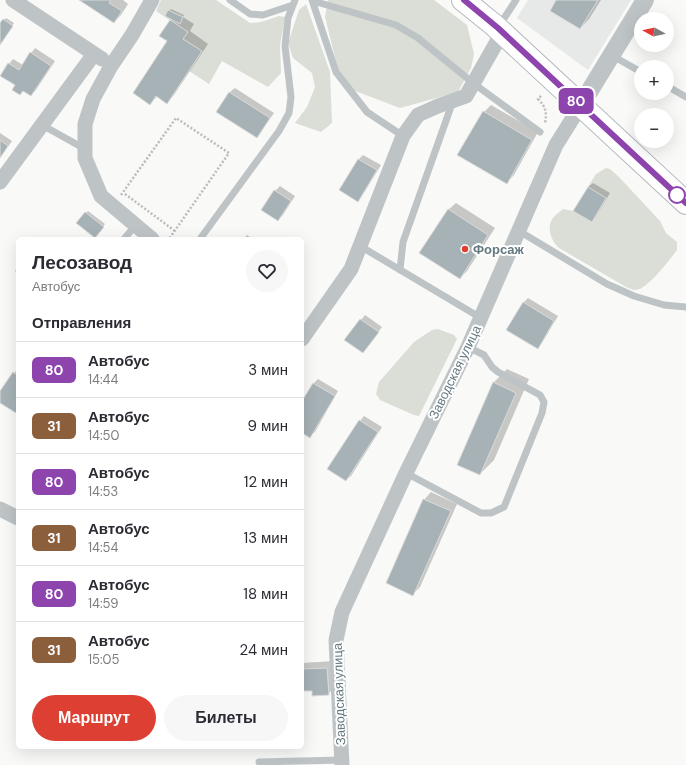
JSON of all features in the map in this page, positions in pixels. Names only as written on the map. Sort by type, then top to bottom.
[{"type":"main road","points":[[464,0],[500,30],[686,203]]},
{"type":"street","points":[[13,0],[111,66]]},
{"type":"street","name":"Заводская улица","points":[[342,763],[336,640],[342,612],[406,473],[468,347],[556,145],[645,0]]},
{"type":"street","points":[[148,3],[132,35],[111,66],[93,99],[85,124],[85,148],[86,158],[101,196],[149,237]]},
{"type":"street","points":[[304,336],[351,269],[403,136],[418,116],[466,96],[500,30]]},
{"type":"street","points":[[0,182],[94,54]]},
{"type":"street","points":[[0,509],[16,517]]},
{"type":"lane","points":[[230,0],[250,14],[263,15],[294,3]]},
{"type":"lane","points":[[313,0],[396,25],[418,38],[473,83],[540,132]]},
{"type":"lane","points":[[313,0],[336,72],[367,112],[403,136]]},
{"type":"lane","points":[[500,30],[516,0]]},
{"type":"lane","points":[[201,237],[280,131],[289,113],[291,97],[285,46],[288,18],[294,3]]},
{"type":"lane","points":[[611,55],[634,68]]},
{"type":"lane","points":[[674,90],[686,97]]},
{"type":"lane","points":[[400,270],[403,242],[454,100]]},
{"type":"lane","points":[[42,124],[85,148]]},
{"type":"lane","points":[[126,237],[135,226]]},
{"type":"lane","points":[[519,231],[607,284],[634,296],[664,305],[686,307]]},
{"type":"lane","points":[[360,246],[481,318]]},
{"type":"lane","points":[[406,473],[481,513],[491,513],[504,507],[542,412],[544,402],[540,395],[498,372],[492,367],[484,356],[468,347]]},
{"type":"lane","points":[[259,762],[342,763]]},
{"type":"path","points":[[540,132],[546,118],[544,105],[538,99],[541,96]]},
{"type":"path","points":[[113,206],[176,118],[230,153],[170,237]]},
{"type":"path","points":[[123,192],[175,231]]},
{"type":"shaded area","points":[[161,0],[216,0],[250,23],[261,22],[279,16],[285,17],[280,45],[281,73],[268,87],[222,61],[209,84],[189,71],[202,51],[183,39],[187,32],[156,11]]},
{"type":"shaded area","points":[[328,0],[434,0],[467,25],[474,54],[471,68],[458,92],[400,108],[342,86],[325,17]]},
{"type":"shaded area","points":[[528,0],[631,0],[588,70],[517,18]]},
{"type":"shaded area","points":[[306,4],[330,72],[332,123],[321,132],[295,123],[307,107],[315,87],[312,73],[293,58],[288,43],[299,10]]},
{"type":"shaded area","points":[[606,168],[610,169],[619,177],[660,221],[666,233],[677,242],[677,250],[664,266],[646,285],[636,290],[626,287],[559,248],[550,234],[551,222],[563,209],[573,211],[592,221],[606,198],[588,187],[596,174]]},
{"type":"shaded area","points":[[438,329],[454,335],[457,339],[419,416],[380,400],[376,394],[379,382],[414,342],[432,330]]},
{"type":"building","points":[[79,0],[111,0],[109,3],[122,11],[114,23]]},
{"type":"building","points":[[556,0],[598,0],[580,29],[550,11]]},
{"type":"building","points":[[168,10],[183,17],[180,24],[165,16]]},
{"type":"building","points":[[3,19],[13,26],[0,45],[0,23]]},
{"type":"building","points":[[170,20],[188,32],[183,39],[202,51],[167,104],[156,96],[150,105],[133,93],[167,41],[159,36]]},
{"type":"building","points":[[30,52],[51,66],[31,96],[23,91],[20,95],[12,90],[15,85],[0,76],[8,63],[19,70]]},
{"type":"building","points":[[229,92],[270,118],[257,138],[216,112]]},
{"type":"building","points":[[483,111],[532,140],[507,184],[457,155]]},
{"type":"building","points":[[0,140],[8,146],[0,158]]},
{"type":"building","points":[[358,159],[377,170],[358,202],[339,190]]},
{"type":"building","points":[[588,187],[606,198],[592,222],[573,211]]},
{"type":"building","points":[[274,190],[291,201],[278,221],[261,210]]},
{"type":"building","points":[[448,209],[488,235],[460,279],[419,253]]},
{"type":"building","points":[[85,212],[104,227],[96,237],[94,237],[76,223]]},
{"type":"building","points":[[523,302],[554,321],[538,349],[506,330]]},
{"type":"building","points":[[360,319],[379,332],[363,353],[344,340]]},
{"type":"building","points":[[13,372],[16,374],[16,413],[0,403],[0,391]]},
{"type":"building","points":[[493,382],[516,393],[480,475],[457,465]]},
{"type":"building","points":[[313,383],[335,396],[310,438],[304,434],[304,398]]},
{"type":"building","points":[[359,420],[378,432],[346,481],[327,469]]},
{"type":"building","points":[[423,499],[451,511],[413,596],[386,583]]},
{"type":"building","points":[[327,668],[329,695],[312,696],[312,691],[304,691],[304,669]]},
{"type":"bus line","name":"80","points":[[464,0],[498,28],[686,203]]},
{"type":"place","name":"Форсаж","points":[[465,249]]}]
